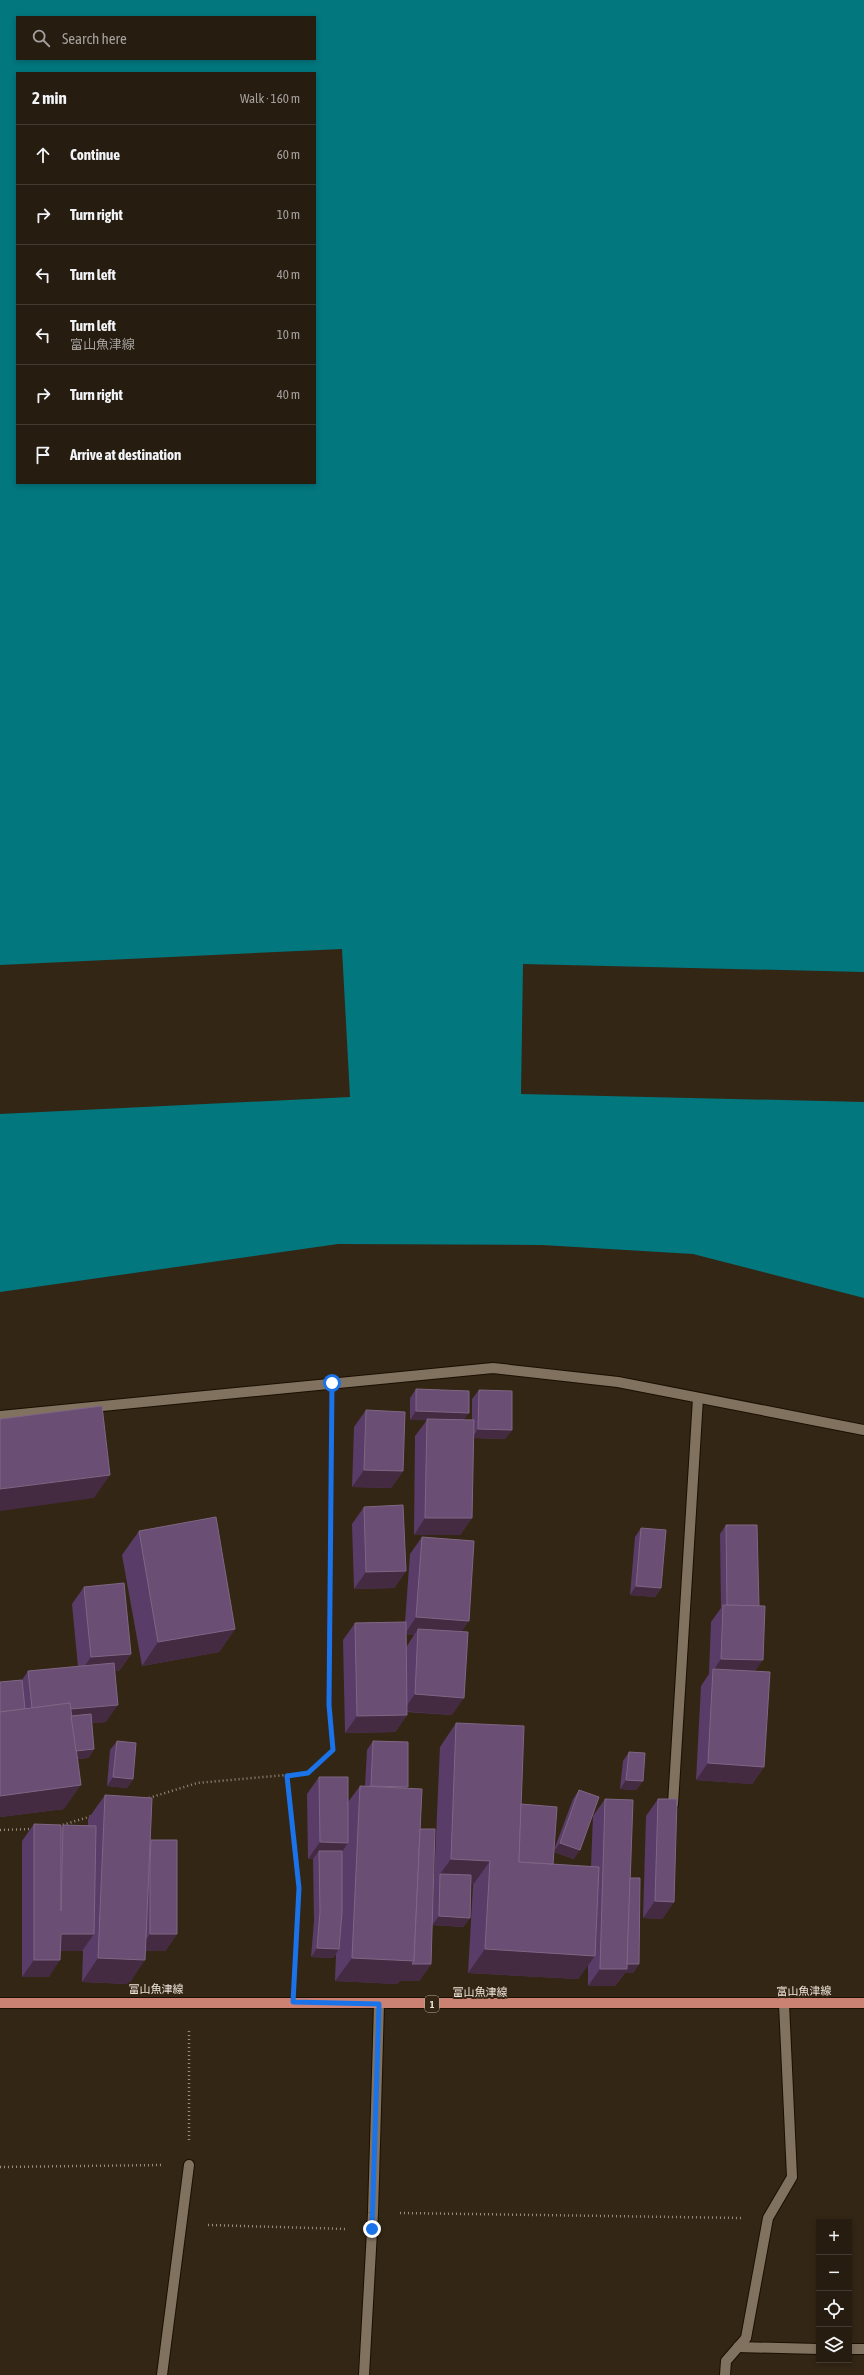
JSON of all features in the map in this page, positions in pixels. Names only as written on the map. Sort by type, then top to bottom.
[{"type":"main road","name":"富山魚津線","points":[[0,2002],[190,2001],[379,2004],[864,2003]]},
{"type":"street","points":[[0,1416],[492,1368],[618,1382],[864,1430]]},
{"type":"street","points":[[672,1804],[698,1398]]},
{"type":"street","points":[[364,2375],[373,2213],[379,2004]]},
{"type":"street","points":[[725,2375],[726,2361],[746,2338],[768,2218],[792,2177],[784,2004]]},
{"type":"street","points":[[162,2375],[189,2165]]},
{"type":"street","points":[[738,2347],[816,2349]]},
{"type":"street","points":[[852,2349],[864,2349]]},
{"type":"path","points":[[146,1799],[197,1783],[308,1773],[333,1750],[329,1705],[332,1383]]},
{"type":"path","points":[[287,1776],[299,1888],[293,2002]]},
{"type":"path","points":[[52,1828],[96,1814]]},
{"type":"path","points":[[0,1830],[37,1828]]},
{"type":"path","points":[[0,2167],[189,2165],[190,2001]]},
{"type":"path","points":[[373,2213],[768,2218]]},
{"type":"path","points":[[182,2224],[372,2229]]},
{"type":"water","points":[[0,0],[864,0],[864,1298],[693,1254],[542,1245],[338,1244],[0,1292]]},
{"type":"pier","points":[[342,949],[350,1097],[0,1114],[0,965]]},
{"type":"pier","points":[[523,964],[864,972],[864,1102],[521,1094]]},
{"type":"building","points":[[416,1389],[469,1391],[469,1413],[416,1411]]},
{"type":"building","points":[[479,1390],[512,1391],[512,1430],[478,1429]]},
{"type":"building","points":[[102,1406],[110,1475],[0,1489],[0,1419]]},
{"type":"building","points":[[366,1410],[405,1412],[403,1471],[364,1470]]},
{"type":"building","points":[[427,1419],[474,1420],[472,1518],[425,1518]]},
{"type":"building","points":[[403,1505],[406,1571],[366,1572],[364,1507]]},
{"type":"building","points":[[216,1517],[235,1629],[158,1642],[139,1531]]},
{"type":"building","points":[[726,1525],[757,1525],[759,1606],[727,1605]]},
{"type":"building","points":[[641,1528],[666,1530],[661,1588],[636,1586]]},
{"type":"building","points":[[422,1537],[474,1541],[469,1621],[416,1617]]},
{"type":"building","points":[[124,1583],[131,1654],[91,1657],[84,1587]]},
{"type":"building","points":[[723,1605],[765,1606],[763,1660],[721,1659]]},
{"type":"building","points":[[406,1622],[407,1715],[357,1716],[355,1623]]},
{"type":"building","points":[[418,1629],[468,1632],[464,1698],[415,1694]]},
{"type":"building","points":[[114,1663],[118,1705],[70,1709],[70,1703],[32,1708],[28,1671]]},
{"type":"building","points":[[713,1669],[770,1672],[764,1767],[708,1763]]},
{"type":"building","points":[[22,1680],[25,1709],[0,1712],[0,1682]]},
{"type":"building","points":[[70,1703],[81,1785],[0,1796],[0,1712]]},
{"type":"building","points":[[91,1714],[94,1749],[76,1751],[71,1716]]},
{"type":"building","points":[[456,1723],[524,1726],[519,1862],[599,1867],[595,1956],[485,1949],[490,1861],[451,1859]]},
{"type":"building","points":[[117,1741],[136,1743],[133,1779],[113,1777]]},
{"type":"building","points":[[373,1741],[408,1742],[408,1787],[371,1786]]},
{"type":"building","points":[[629,1752],[645,1753],[643,1781],[626,1780]]},
{"type":"building","points":[[319,1777],[348,1777],[348,1843],[320,1842]]},
{"type":"building","points":[[360,1786],[422,1789],[414,1961],[352,1958]]},
{"type":"building","points":[[579,1790],[599,1797],[580,1850],[560,1843]]},
{"type":"building","points":[[105,1795],[152,1798],[145,1960],[98,1958]]},
{"type":"building","points":[[605,1799],[633,1800],[627,1969],[600,1969]]},
{"type":"building","points":[[658,1799],[677,1799],[674,1902],[655,1901]]},
{"type":"building","points":[[521,1804],[557,1807],[553,1864],[519,1862]]},
{"type":"building","points":[[34,1824],[61,1825],[61,1911],[63,1825],[96,1826],[94,1934],[61,1934],[60,1960],[34,1960]]},
{"type":"building","points":[[420,1829],[435,1829],[431,1964],[412,1964],[414,1961]]},
{"type":"building","points":[[151,1840],[177,1840],[177,1934],[150,1934]]},
{"type":"building","points":[[319,1851],[342,1851],[342,1912],[339,1949],[317,1948],[320,1912]]},
{"type":"building","points":[[440,1874],[471,1875],[470,1918],[439,1916]]},
{"type":"building","points":[[630,1878],[640,1878],[639,1964],[627,1964]]},
{"type":"route","points":[[332,1383],[329,1705],[333,1750],[308,1773],[287,1776],[299,1888],[293,2002],[379,2004],[372,2229]]}]
